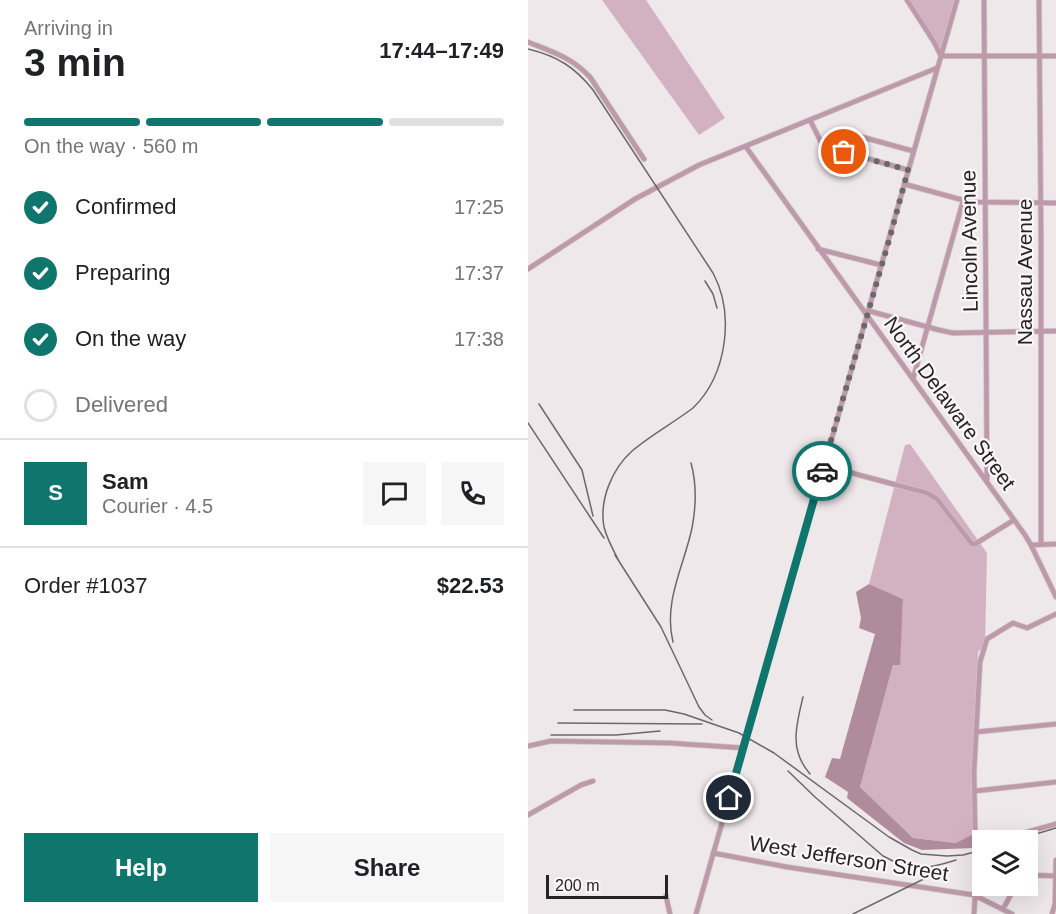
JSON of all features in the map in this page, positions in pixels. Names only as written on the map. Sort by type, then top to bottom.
[{"type":"street","points":[[907,0],[941,56]]},
{"type":"street","points":[[696,914],[957,0]]},
{"type":"street","name":"Lincoln Avenue","points":[[984,0],[987,482]]},
{"type":"street","name":"Nassau Avenue","points":[[1039,0],[1041,544]]},
{"type":"street","points":[[528,42],[573,61],[590,77],[644,159]]},
{"type":"street","points":[[941,56],[1056,56]]},
{"type":"street","points":[[528,269],[635,199],[699,165],[937,68]]},
{"type":"street","points":[[810,120],[823,146],[908,170]]},
{"type":"street","points":[[857,155],[862,137],[913,151]]},
{"type":"street","name":"North Delaware Street","points":[[746,147],[818,249],[868,313],[912,379],[1014,520],[1031,545],[1056,597]]},
{"type":"street","points":[[904,184],[963,201],[1056,203]]},
{"type":"street","points":[[912,379],[963,201]]},
{"type":"street","points":[[818,249],[882,265]]},
{"type":"street","points":[[868,313],[953,333],[1056,331]]},
{"type":"street","points":[[824,464],[938,499],[970,543],[975,544],[1014,520]]},
{"type":"street","points":[[1031,545],[1056,544]]},
{"type":"street","points":[[976,830],[976,732],[980,662],[987,639],[1013,623],[1027,628],[1056,614]]},
{"type":"street","points":[[976,732],[1056,724]]},
{"type":"street","points":[[528,746],[551,741],[744,747]]},
{"type":"street","points":[[528,815],[581,785],[593,781]]},
{"type":"street","points":[[975,790],[1056,782]]},
{"type":"street","points":[[1034,830],[1056,824]]},
{"type":"street","name":"West Jefferson Street","points":[[713,853],[787,867],[972,895]]},
{"type":"street","points":[[1052,914],[1056,860]]},
{"type":"street","points":[[1038,875],[1055,876]]},
{"type":"street","points":[[666,896],[670,914]]},
{"type":"street","points":[[974,914],[975,896]]},
{"type":"street","name":"West Jefferson Street","points":[[977,896],[1012,914]]},
{"type":"street","points":[[1003,909],[1010,896]]},
{"type":"shaded area","points":[[602,0],[646,0],[725,118],[699,135]]},
{"type":"shaded area","points":[[907,0],[956,0],[942,50]]},
{"type":"shaded area","points":[[910,444],[987,553],[985,645],[978,652],[973,830],[972,835],[956,843],[913,838],[860,787],[893,665],[899,665],[903,599],[869,584],[905,445]]},
{"type":"shaded area","points":[[869,584],[903,599],[900,665],[893,665],[860,787],[913,838],[956,843],[972,835],[972,848],[922,850],[904,843],[847,798],[848,792],[825,777],[832,758],[840,759],[875,634],[859,628],[861,618],[856,592]]},
{"type":"railway","points":[[528,49],[565,63],[593,90],[713,273],[724,307],[724,344],[714,379],[705,394],[693,408],[632,451],[613,476],[605,496],[603,517],[608,540],[619,561]]},
{"type":"railway","points":[[705,281],[713,294],[717,308]]},
{"type":"railway","points":[[539,404],[582,470],[593,516]]},
{"type":"railway","points":[[528,423],[604,538]]},
{"type":"railway","points":[[673,642],[671,627],[673,598],[692,528],[694,512],[695,488],[691,463]]},
{"type":"railway","points":[[615,555],[661,627],[699,707],[712,720]]},
{"type":"railway","points":[[803,697],[796,737],[799,756],[810,774]]},
{"type":"railway","points":[[574,710],[665,710],[684,714],[739,733],[774,753],[889,837],[912,850],[921,854],[947,856],[972,853]]},
{"type":"railway","points":[[558,723],[702,724]]},
{"type":"railway","points":[[551,735],[616,735],[660,731]]},
{"type":"railway","points":[[788,771],[883,856],[902,865],[919,868],[956,860]]},
{"type":"railway","points":[[1038,833],[1056,828]]},
{"type":"railway","points":[[853,914],[944,869]]},
{"type":"way so far","points":[[822,471],[908,170],[844,152]]},
{"type":"route","points":[[729,798],[822,471]]}]
